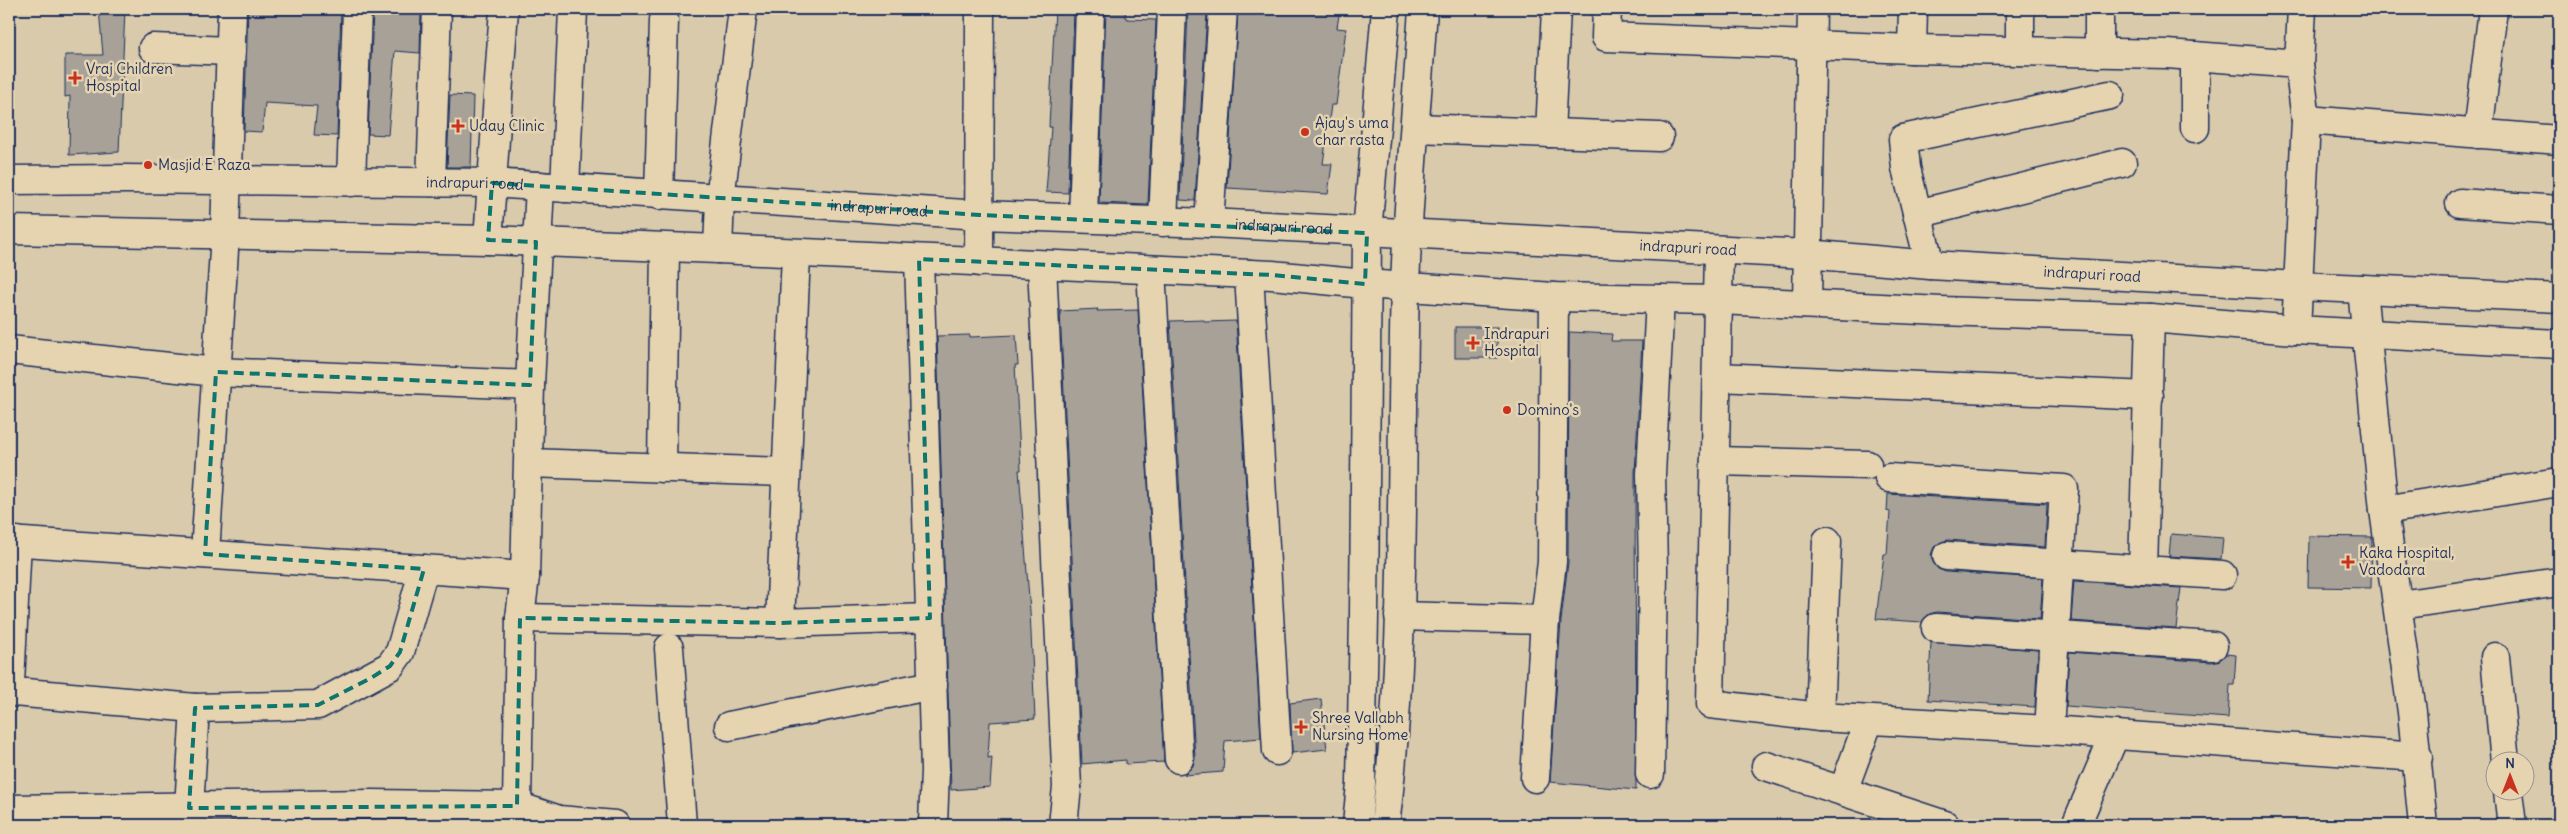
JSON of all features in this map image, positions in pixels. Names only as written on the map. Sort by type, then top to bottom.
[{"type":"street","points":[[205,554],[225,234],[232,9]]},
{"type":"street","points":[[351,182],[357,9]]},
{"type":"street","points":[[431,182],[437,9]]},
{"type":"street","points":[[488,240],[504,9]]},
{"type":"street","points":[[718,249],[720,198],[743,9]]},
{"type":"street","points":[[979,262],[980,9]]},
{"type":"street","points":[[1083,218],[1090,9]]},
{"type":"street","points":[[1162,222],[1172,9]]},
{"type":"street","points":[[1209,223],[1223,9]]},
{"type":"street","points":[[1357,825],[1361,784],[1364,625],[1365,284],[1367,233],[1386,9]]},
{"type":"street","points":[[1385,825],[1390,785],[1399,616],[1407,234],[1424,9]]},
{"type":"street","points":[[1550,133],[1556,9]]},
{"type":"street","points":[[1607,9],[1606,37],[1912,49],[2195,56],[2299,64]]},
{"type":"street","points":[[1807,304],[1812,9]]},
{"type":"street","points":[[1912,49],[1913,9]]},
{"type":"street","points":[[2020,9],[2020,51]]},
{"type":"street","points":[[2099,9],[2099,53]]},
{"type":"street","points":[[2296,330],[2306,120],[2299,64],[2302,9]]},
{"type":"street","points":[[2478,134],[2493,9]]},
{"type":"street","points":[[517,806],[520,618],[525,576],[536,242],[552,187],[573,10]]},
{"type":"street","points":[[659,195],[664,20]]},
{"type":"street","points":[[153,48],[231,51]]},
{"type":"street","points":[[2195,56],[2195,128]]},
{"type":"street","points":[[1930,265],[1906,168],[1903,139],[2110,94]]},
{"type":"street","points":[[2306,120],[2559,140]]},
{"type":"street","points":[[1415,128],[1659,137]]},
{"type":"street","points":[[1917,214],[2122,163]]},
{"type":"street","name":"indrapuri road","points":[[9,180],[492,183],[980,215],[1209,223],[1367,233],[1807,254],[1930,265],[2298,286],[2559,298]]},
{"type":"street","points":[[2460,203],[2559,210]]},
{"type":"street","points":[[9,230],[488,240],[718,249],[919,260],[1249,274],[1554,297],[1718,300],[1941,311],[2150,318],[2296,330],[2559,344]]},
{"type":"street","points":[[662,468],[665,248]]},
{"type":"street","points":[[1719,250],[1710,704],[1820,717],[2049,730],[2114,737],[2418,757]]},
{"type":"street","points":[[780,623],[796,254]]},
{"type":"street","points":[[919,260],[936,770],[933,825]]},
{"type":"street","points":[[1042,265],[1067,787],[1063,825]]},
{"type":"street","points":[[1151,270],[1179,759]]},
{"type":"street","points":[[1249,274],[1277,751]]},
{"type":"street","points":[[2362,289],[2384,510],[2399,605],[2418,757],[2423,825]]},
{"type":"street","points":[[1535,778],[1545,620],[1552,562],[1554,297]]},
{"type":"street","points":[[1650,774],[1653,570],[1651,474],[1660,299]]},
{"type":"street","points":[[2143,570],[2150,318]]},
{"type":"street","points":[[9,350],[216,372],[530,385]]},
{"type":"street","points":[[1717,377],[2149,396]]},
{"type":"street","points":[[1715,461],[1878,471],[2064,489],[2049,730]]},
{"type":"street","points":[[529,463],[786,472]]},
{"type":"street","points":[[2384,510],[2559,482]]},
{"type":"street","points":[[424,569],[400,652],[390,666],[372,678],[318,705],[195,708],[14,692],[10,683],[13,541],[205,554],[424,569],[525,576]]},
{"type":"street","points":[[1820,717],[1827,541]]},
{"type":"street","points":[[1946,556],[2222,575]]},
{"type":"street","points":[[2399,605],[2559,582]]},
{"type":"street","points":[[1399,616],[1545,620]]},
{"type":"street","points":[[520,618],[780,623],[930,618]]},
{"type":"street","points":[[1936,628],[2213,646]]},
{"type":"street","points":[[669,648],[682,825]]},
{"type":"street","points":[[2495,657],[2504,752]]},
{"type":"street","points":[[729,726],[933,685]]},
{"type":"street","points":[[189,808],[195,708]]},
{"type":"street","points":[[1843,791],[1870,720]]},
{"type":"street","points":[[2076,825],[2114,737]]},
{"type":"street","points":[[1766,766],[1945,825]]},
{"type":"street","points":[[2509,802],[2512,825]]},
{"type":"street","points":[[9,809],[189,808],[248,815],[517,806],[559,823],[615,825]]},
{"type":"highlighted area","points":[[492,183],[980,215],[1367,233],[1365,284],[1272,275],[919,259],[930,618],[780,623],[520,618],[517,806],[189,808],[195,708],[318,705],[371,678],[390,666],[400,652],[424,569],[205,554],[216,372],[530,385],[536,242],[488,240]]},
{"type":"building","points":[[99,9],[125,9],[119,152],[69,155],[70,96],[65,97],[65,55],[103,55]]},
{"type":"building","points":[[248,9],[341,9],[337,136],[314,135],[317,106],[265,103],[262,132],[244,131]]},
{"type":"building","points":[[396,9],[421,9],[420,53],[395,51],[388,135],[368,134],[373,11],[396,12]]},
{"type":"building","points":[[1055,9],[1074,9],[1068,193],[1046,192],[1051,127],[1049,127]]},
{"type":"building","points":[[1106,9],[1126,9],[1125,17],[1128,19],[1156,20],[1148,205],[1099,203]]},
{"type":"building","points":[[1238,9],[1340,9],[1337,28],[1346,29],[1336,105],[1331,105],[1323,164],[1332,164],[1328,194],[1227,188]]},
{"type":"building","points":[[1188,12],[1207,13],[1195,201],[1180,200]]},
{"type":"building","points":[[450,95],[473,96],[471,167],[447,167]]},
{"type":"building","points":[[1098,309],[1097,311],[1138,310],[1164,762],[1126,764],[1126,760],[1082,764],[1060,311]]},
{"type":"building","points":[[1204,320],[1204,322],[1236,321],[1261,738],[1225,741],[1223,772],[1184,775],[1193,766],[1195,758],[1170,321]]},
{"type":"building","points":[[1455,327],[1497,327],[1497,358],[1455,358]]},
{"type":"building","points":[[1569,332],[1612,334],[1611,341],[1642,341],[1635,473],[1636,790],[1550,782],[1561,621],[1568,562]]},
{"type":"building","points":[[970,335],[970,337],[1016,335],[1018,365],[1015,365],[1021,470],[1019,470],[1030,611],[1035,719],[990,722],[988,758],[992,757],[990,787],[951,790],[937,336]]},
{"type":"building","points":[[1888,494],[2047,504],[2045,547],[1948,540],[1934,547],[1931,555],[1938,569],[1946,572],[2043,578],[2040,619],[1937,612],[1929,614],[1922,622],[1876,619],[1884,554],[1887,554],[1890,512],[1887,511]]},
{"type":"building","points":[[2171,534],[2223,538],[2221,559],[2169,556]]},
{"type":"building","points":[[2309,536],[2372,537],[2371,588],[2308,587]]},
{"type":"building","points":[[2074,581],[2181,588],[2176,628],[2071,621]]},
{"type":"building","points":[[1931,642],[2038,650],[2035,707],[1928,700]]},
{"type":"building","points":[[2069,652],[2212,662],[2220,660],[2226,654],[2236,655],[2234,685],[2230,685],[2228,718],[2066,706]]},
{"type":"building","points":[[1321,699],[1327,749],[1292,753],[1290,703]]},
{"type":"place","name":"Vraj Children Hospital","points":[[75,78]]},
{"type":"place","name":"Uday Clinic","points":[[458,126]]},
{"type":"place","name":"Ajay's uma char rasta","points":[[1305,132]]},
{"type":"place","name":"Masjid E Raza","points":[[148,165]]},
{"type":"place","name":"Indrapuri Hospital","points":[[1473,343]]},
{"type":"place","name":"Domino's","points":[[1507,410]]},
{"type":"place","name":"Kaka Hospital, Vadodara","points":[[2348,562]]},
{"type":"place","name":"Shree Vallabh Nursing Home","points":[[1301,727]]}]
